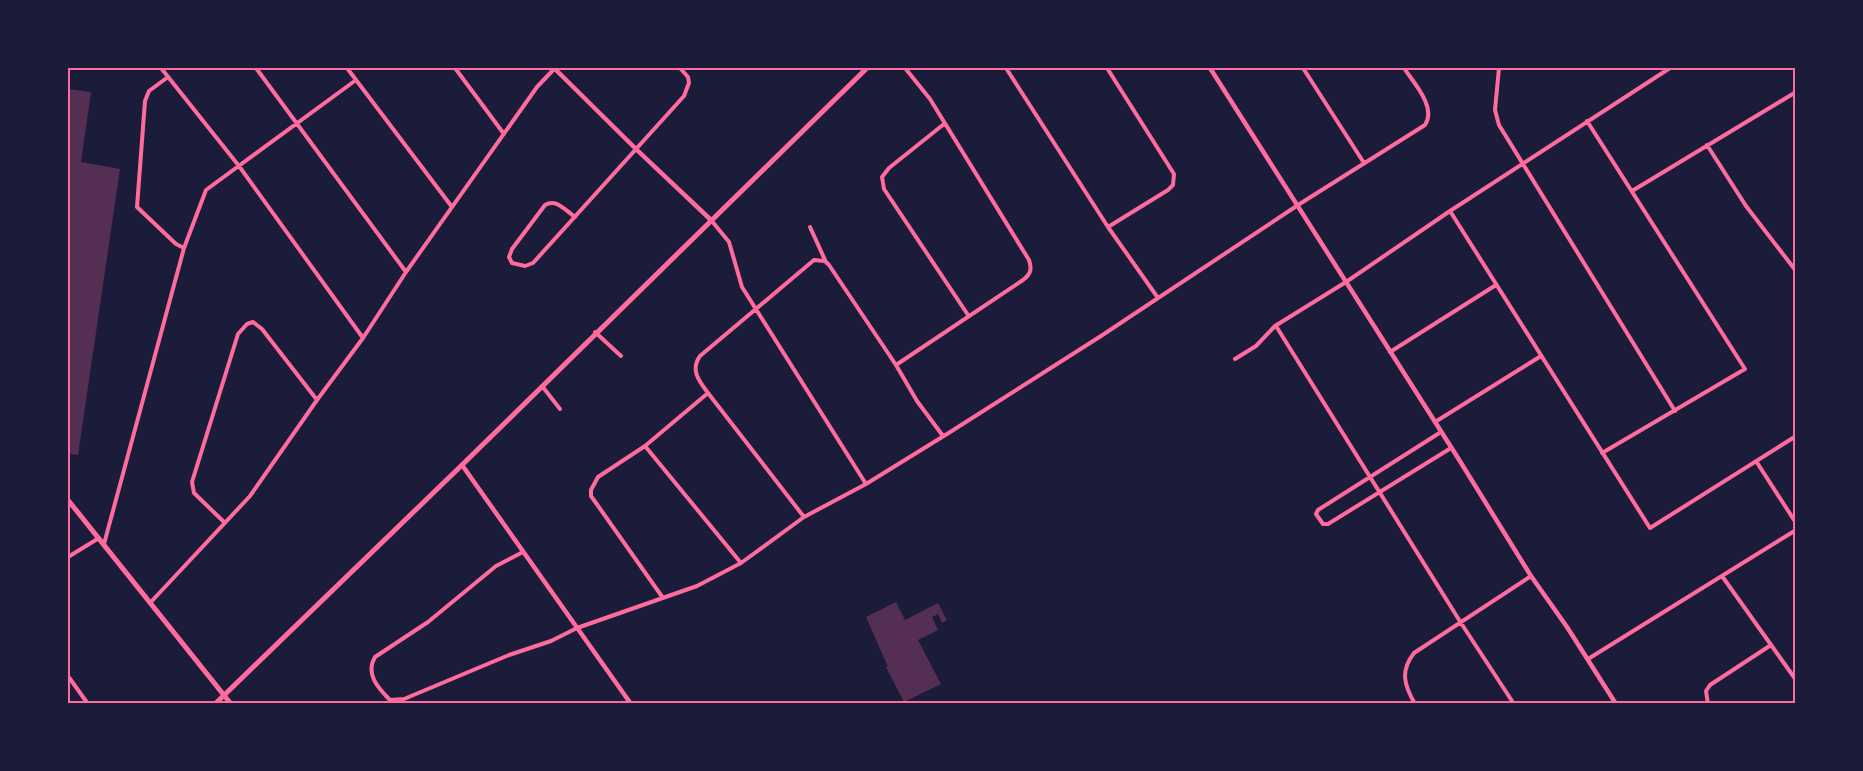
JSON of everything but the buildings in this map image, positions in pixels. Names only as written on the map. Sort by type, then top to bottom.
[{"type":"main road","points":[[215,704],[867,68]]},
{"type":"main road","points":[[68,500],[231,704]]},
{"type":"street","points":[[161,68],[239,166],[363,338]]},
{"type":"street","points":[[256,68],[406,272]]},
{"type":"street","points":[[347,68],[452,207]]},
{"type":"street","points":[[455,68],[504,134]]},
{"type":"street","points":[[150,604],[250,496],[537,87],[554,68],[711,220],[729,242],[742,286],[866,484]]},
{"type":"street","points":[[575,217],[555,202],[550,201],[512,249],[509,257],[512,263],[525,266],[533,263],[637,150],[688,89],[688,77],[680,68]]},
{"type":"street","points":[[896,365],[1023,280],[1030,272],[1031,266],[930,99],[905,68]]},
{"type":"street","points":[[1006,68],[1108,227],[1158,298]]},
{"type":"street","points":[[1107,68],[1174,174],[1173,185],[1168,190],[1108,227]]},
{"type":"street","points":[[1210,68],[1531,576],[1616,704]]},
{"type":"street","points":[[1303,68],[1364,163]]},
{"type":"street","points":[[523,552],[496,566],[428,622],[383,650],[371,664],[372,678],[390,700],[404,699],[509,655],[551,641],[577,628],[697,586],[741,563],[804,517],[866,484],[943,436],[1425,125],[1430,115],[1427,104],[1404,68]]},
{"type":"street","points":[[1498,68],[1495,103],[1497,118],[1522,164],[1675,411]]},
{"type":"street","points":[[1235,358],[1256,346],[1275,326],[1346,282],[1450,211],[1670,68]]},
{"type":"street","points":[[168,77],[149,91],[145,101],[137,207],[176,244],[184,248]]},
{"type":"street","points":[[104,544],[184,248],[206,190],[356,80]]},
{"type":"street","points":[[1632,191],[1796,92]]},
{"type":"street","points":[[1587,121],[1745,369],[1602,453]]},
{"type":"street","points":[[944,124],[889,168],[882,177],[882,182],[884,189],[968,315]]},
{"type":"street","points":[[1707,145],[1746,206],[1796,271]]},
{"type":"street","points":[[1450,211],[1650,528],[1796,436]]},
{"type":"street","points":[[810,227],[825,261],[896,365],[917,401],[943,436]]},
{"type":"street","points":[[804,517],[698,379],[696,362],[700,356],[808,264],[814,260],[825,261]]},
{"type":"street","points":[[1390,352],[1496,285]]},
{"type":"street","points":[[224,522],[194,493],[192,482],[238,333],[242,328],[253,322],[262,329],[317,400]]},
{"type":"street","points":[[1275,326],[1514,704]]},
{"type":"street","points":[[595,332],[621,356]]},
{"type":"street","points":[[1434,422],[1541,356]]},
{"type":"street","points":[[542,386],[560,409]]},
{"type":"street","points":[[663,598],[591,496],[598,477],[645,446],[708,393]]},
{"type":"street","points":[[1441,432],[1318,510],[1319,519],[1323,524],[1328,524],[1451,448]]},
{"type":"street","points":[[645,446],[741,563]]},
{"type":"street","points":[[1756,461],[1796,523]]},
{"type":"street","points":[[462,465],[631,704]]},
{"type":"street","points":[[1588,660],[1796,530]]},
{"type":"street","points":[[68,557],[99,538]]},
{"type":"street","points":[[1415,704],[1405,679],[1406,664],[1414,653],[1531,576]]},
{"type":"street","points":[[1722,576],[1796,680]]},
{"type":"street","points":[[1708,704],[1706,690],[1710,686],[1771,645]]},
{"type":"street","points":[[68,676],[88,704]]}]
